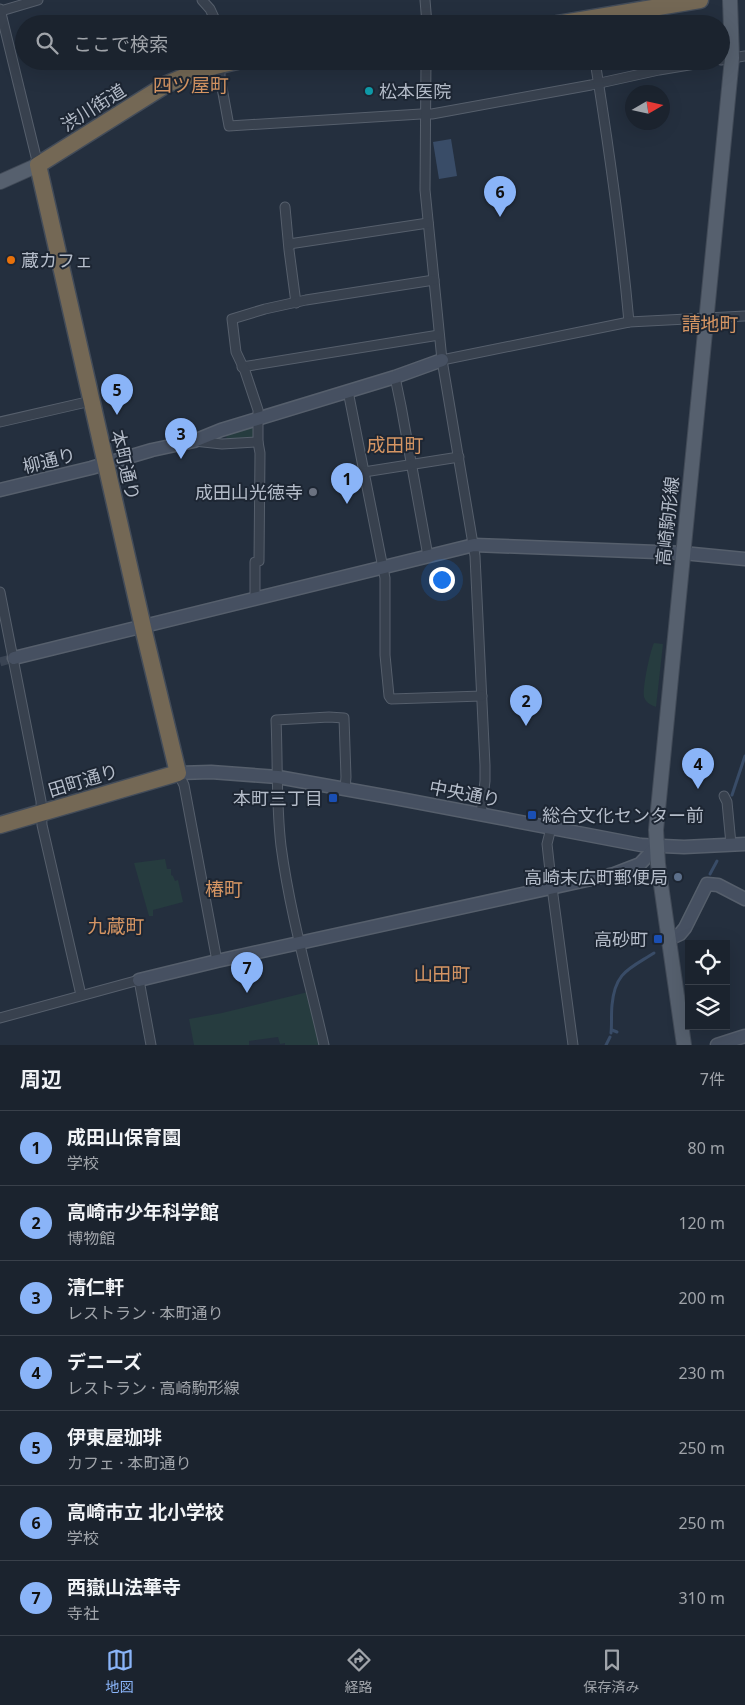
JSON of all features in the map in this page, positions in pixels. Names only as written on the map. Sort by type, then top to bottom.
[{"type":"highway","points":[[620,15],[700,0]]},
{"type":"highway","name":"渋川街道","points":[[38,165],[168,84],[200,70]]},
{"type":"highway","name":"本町通り","points":[[38,165],[142,626],[178,773]]},
{"type":"highway","name":"田町通り","points":[[0,825],[178,773]]},
{"type":"main road","name":"高崎駒形線","points":[[684,1045],[656,846],[656,830],[733,58],[730,0]]},
{"type":"main road","name":"渋川街道","points":[[0,182],[38,165]]},
{"type":"street","points":[[38,0],[0,10],[38,165]]},
{"type":"street","points":[[202,0],[213,15]]},
{"type":"street","points":[[424,0],[426,15]]},
{"type":"street","points":[[220,70],[229,126],[427,115],[659,70]]},
{"type":"street","points":[[426,70],[425,190],[439,334],[474,545],[486,781],[481,814]]},
{"type":"street","points":[[596,70],[624,257],[629,322]]},
{"type":"street","points":[[285,207],[296,302]]},
{"type":"street","points":[[289,244],[428,223]]},
{"type":"street","points":[[255,598],[255,562],[259,561],[260,453],[258,410],[236,352],[232,319],[296,302],[434,280]]},
{"type":"street","points":[[442,360],[629,322],[745,316]]},
{"type":"street","points":[[242,367],[439,334]]},
{"type":"street","name":"柳通り","points":[[0,490],[106,464],[152,450],[194,441],[221,430],[395,377],[442,360]]},
{"type":"street","points":[[395,377],[428,556]]},
{"type":"street","points":[[348,391],[383,567],[386,618],[385,655],[389,696],[391,699],[482,696]]},
{"type":"street","points":[[0,422],[91,401]]},
{"type":"street","points":[[194,441],[222,444],[258,442]]},
{"type":"street","points":[[364,472],[459,457]]},
{"type":"street","points":[[14,658],[474,545],[683,553],[745,558]]},
{"type":"street","points":[[0,592],[40,801],[42,824],[81,996]]},
{"type":"street","points":[[324,1045],[296,928],[281,848],[276,802],[278,778],[276,720],[344,718],[345,789]]},
{"type":"street","name":"中央通り","points":[[178,773],[220,772],[278,778],[636,844],[656,846],[745,844]]},
{"type":"street","points":[[178,773],[184,785],[217,962]]},
{"type":"street","points":[[724,796],[727,802],[731,844]]},
{"type":"street","points":[[550,828],[547,844],[573,1045]]},
{"type":"street","points":[[0,1018],[139,980],[614,874],[640,864],[656,846]]},
{"type":"street","points":[[669,939],[680,934],[685,928],[707,884],[718,885],[745,899]]},
{"type":"street","points":[[139,980],[151,1045]]},
{"type":"street","points":[[717,1045],[745,1036]]},
{"type":"green space","points":[[249,427],[254,428],[253,438],[228,439],[226,437],[227,434]]},
{"type":"green space","points":[[654,643],[663,644],[656,707],[646,701],[644,697],[644,686]]},
{"type":"green space","points":[[165,859],[167,869],[171,869],[171,875],[175,881],[178,880],[183,902],[153,910],[153,916],[149,916],[134,863]]},
{"type":"green space","points":[[308,992],[321,1045],[285,1045],[285,1043],[280,1044],[278,1037],[249,1041],[249,1045],[194,1045],[189,1019]]},
{"type":"water","points":[[451,139],[457,176],[439,179],[433,142]]},
{"type":"waterway","points":[[732,795],[745,756]]},
{"type":"waterway","points":[[710,874],[717,861]]},
{"type":"waterway","points":[[611,1033],[616,985],[625,973],[654,953]]},
{"type":"waterway","points":[[612,1030],[617,1032]]},
{"type":"waterway","points":[[606,1045],[610,1037]]},
{"type":"tunnel","points":[[0,662],[14,658]]},
{"type":"place","name":"松本医院","points":[[369,91]]},
{"type":"place","name":"高崎市立 北小学校","points":[[500,217]]},
{"type":"place","name":"蔵カフェ","points":[[11,260]]},
{"type":"place","name":"伊東屋珈琲","points":[[117,415]]},
{"type":"place","name":"清仁軒","points":[[181,459]]},
{"type":"place","name":"成田山光徳寺","points":[[313,492]]},
{"type":"place","name":"成田山保育園","points":[[347,504]]},
{"type":"place","name":"高崎市少年科学館","points":[[526,726]]},
{"type":"place","name":"デニーズ","points":[[698,789]]},
{"type":"place","name":"本町三丁目","points":[[333,798]]},
{"type":"place","name":"総合文化センター前","points":[[532,815]]},
{"type":"place","name":"高崎末広町郵便局","points":[[678,877]]},
{"type":"place","name":"高砂町","points":[[658,939]]},
{"type":"place","name":"西嶽山法華寺","points":[[247,993]]},
{"type":"district","name":"四ツ屋町","points":[[191,85]]},
{"type":"district","name":"請地町","points":[[710,324]]},
{"type":"district","name":"成田町","points":[[395,445]]},
{"type":"district","name":"椿町","points":[[224,889]]},
{"type":"district","name":"九蔵町","points":[[116,926]]},
{"type":"district","name":"山田町","points":[[442,974]]}]
